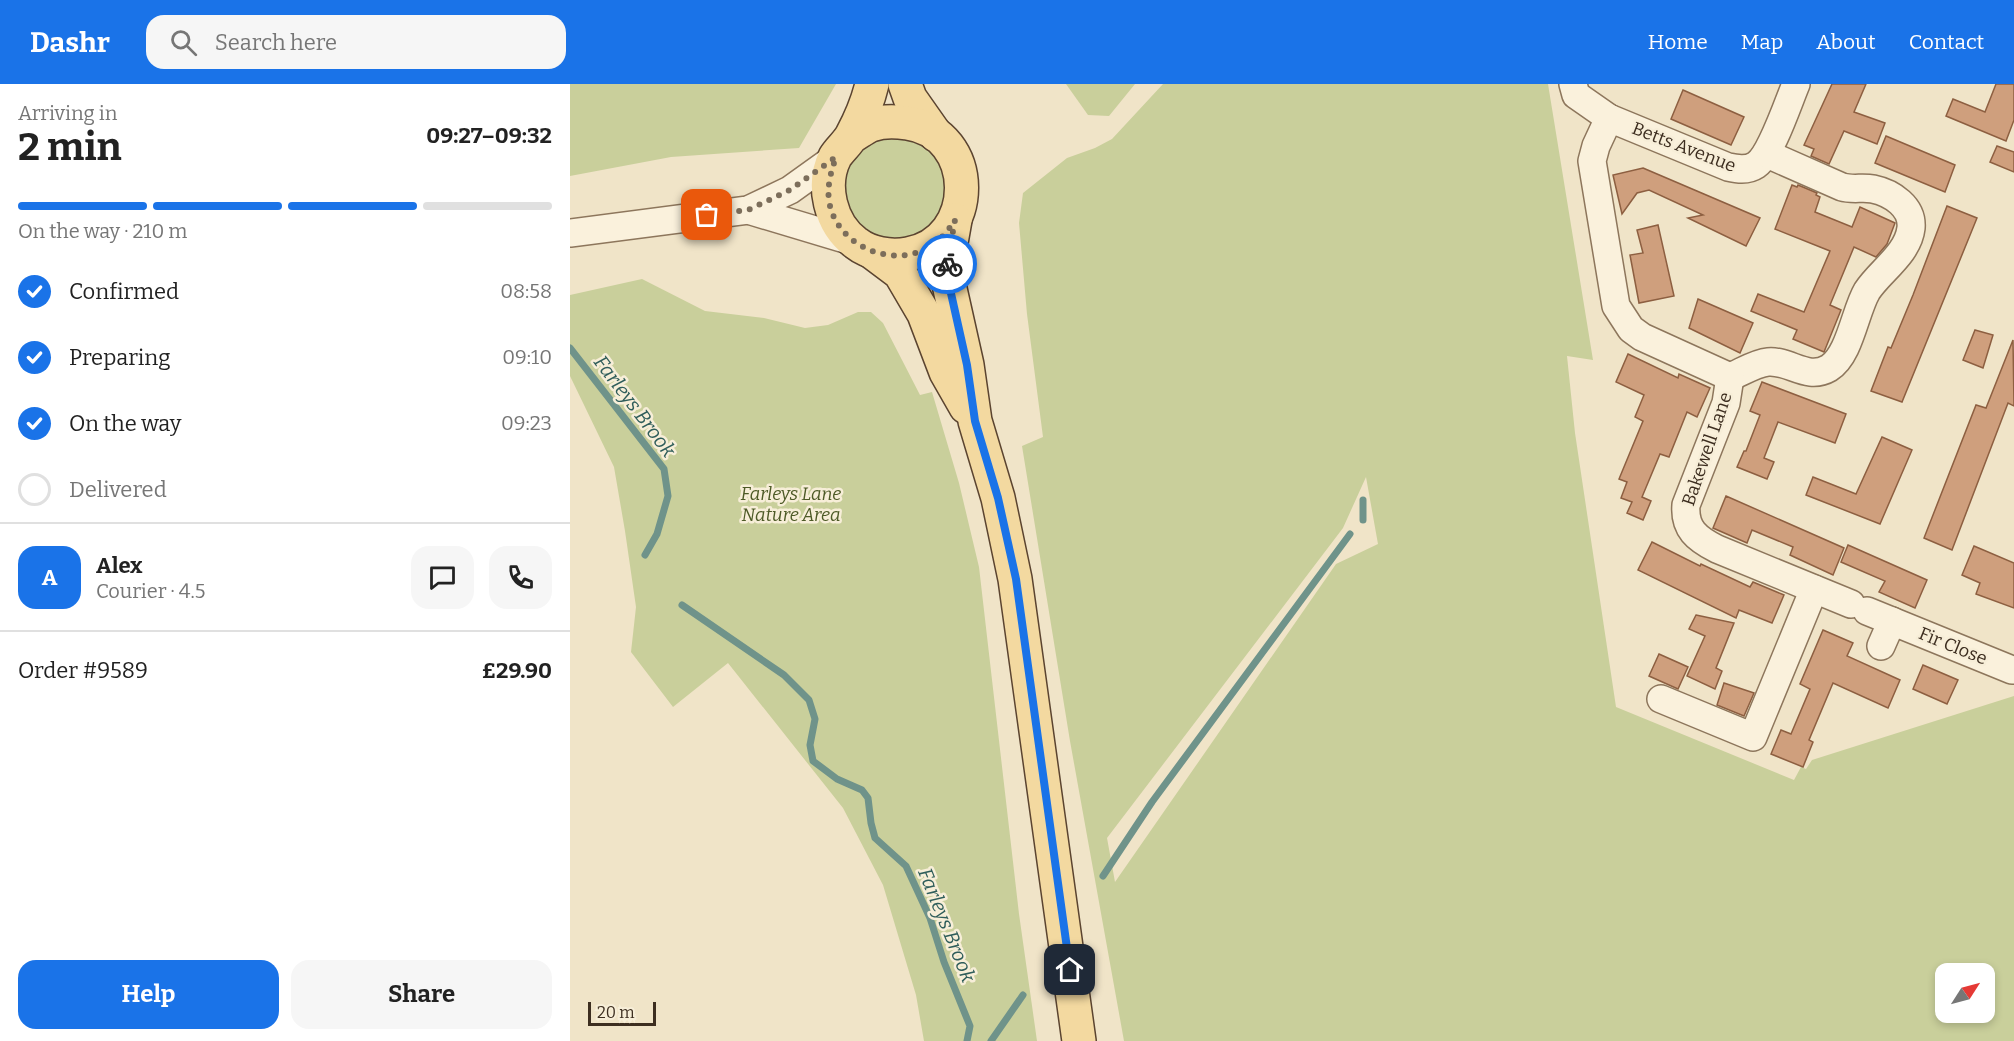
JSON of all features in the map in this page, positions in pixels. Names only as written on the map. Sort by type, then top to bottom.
[{"type":"main road","points":[[872,84],[828,180],[830,203],[838,225],[900,273],[924,314],[946,372],[975,421]]},
{"type":"main road","points":[[905,84],[910,98],[936,135],[952,152],[961,174],[962,198],[955,220],[946,271],[967,365],[975,421],[998,498],[1016,579],[1080,1041]]},
{"type":"main road","points":[[843,147],[871,125],[893,121],[916,124],[936,135]]},
{"type":"main road","points":[[864,247],[896,256],[920,252],[940,239],[955,220]]},
{"type":"street","name":"Betts Avenue","points":[[1573,84],[1576,95],[1609,118],[1728,167],[1742,170],[1755,166],[1767,154]]},
{"type":"street","points":[[1730,376],[1766,362],[1779,363],[1802,372],[1819,372],[1831,367],[1840,356],[1867,292],[1903,248],[1911,228],[1908,211],[1897,199],[1873,189],[1845,188],[1767,154],[1796,84]]},
{"type":"street","name":"Bakewell Lane","points":[[1609,118],[1592,161],[1616,306],[1631,329],[1642,337],[1730,376],[1726,403],[1686,505],[1685,517],[1692,531],[1703,542],[1717,549],[1859,608]]},
{"type":"street","points":[[570,233],[748,210],[790,190],[843,147]]},
{"type":"street","points":[[748,210],[864,247]]},
{"type":"street","points":[[1661,699],[1754,737],[1814,589]]},
{"type":"street","name":"Fir Close","points":[[1859,608],[2014,670]]},
{"type":"street","points":[[1881,646],[1892,621]]},
{"type":"green space","points":[[570,84],[836,84],[799,148],[671,157],[570,176]]},
{"type":"green space","points":[[1066,84],[1135,84],[1109,116],[1088,115]]},
{"type":"green space","points":[[1163,84],[1548,84],[1593,360],[1567,356],[1575,433],[1616,707],[1794,780],[1801,767],[1806,769],[1812,760],[2014,696],[2014,1041],[1124,1041],[1070,741],[1022,446],[1043,437],[1027,314],[1019,223],[1023,193],[1067,158],[1112,139]],"holes":[[[1366,477],[1378,544],[1336,564],[1115,882],[1107,838],[1343,528]]]},
{"type":"green space","points":[[895,135],[931,148],[948,183],[939,220],[908,242],[869,237],[844,208],[844,170],[869,141]]},
{"type":"green space","name":"Farleys Lane Nature Area","points":[[642,279],[705,311],[764,318],[805,328],[828,325],[858,312],[871,312],[883,323],[920,395],[932,392],[959,483],[979,567],[1019,914],[1037,1041],[924,1041],[916,995],[883,885],[843,808],[728,663],[673,707],[631,652],[636,607],[625,531],[614,467],[570,376],[570,295]]},
{"type":"building","points":[[1832,84],[1866,84],[1854,112],[1885,123],[1877,144],[1844,131],[1829,164],[1811,156],[1814,149],[1804,145]]},
{"type":"building","points":[[1996,84],[2014,84],[2014,120],[2006,141],[1946,116],[1953,99],[1985,112]]},
{"type":"building","points":[[1683,90],[1744,117],[1731,145],[1671,119]]},
{"type":"building","points":[[1886,136],[1955,165],[1945,192],[1875,163]]},
{"type":"building","points":[[1997,146],[2014,152],[2014,172],[1990,162]]},
{"type":"building","points":[[1643,168],[1760,218],[1746,246],[1688,218],[1703,215],[1649,190],[1637,193],[1622,214],[1613,175]]},
{"type":"building","points":[[1792,185],[1797,187],[1798,185],[1817,193],[1816,195],[1820,197],[1815,212],[1852,227],[1860,207],[1895,223],[1887,244],[1876,257],[1854,247],[1830,305],[1841,310],[1824,352],[1793,339],[1797,330],[1751,311],[1758,294],[1804,312],[1830,251],[1775,229]]},
{"type":"building","points":[[1947,206],[1977,218],[1902,402],[1871,391],[1888,347],[1891,348],[1913,295]]},
{"type":"building","points":[[1658,225],[1674,296],[1639,303],[1630,255],[1643,253],[1637,230]]},
{"type":"building","points":[[1698,299],[1753,323],[1740,353],[1689,328]]},
{"type":"building","points":[[1975,330],[1993,335],[1983,368],[1963,360]]},
{"type":"building","points":[[2013,340],[2014,406],[2008,403],[1952,550],[1924,538],[1976,405],[1986,408]]},
{"type":"building","points":[[1628,354],[1678,378],[1679,374],[1710,388],[1697,417],[1687,412],[1669,457],[1660,454],[1642,497],[1651,501],[1643,520],[1627,513],[1632,502],[1621,498],[1627,482],[1619,479],[1643,421],[1635,417],[1644,395],[1616,382]]},
{"type":"building","points":[[1762,382],[1846,414],[1835,443],[1778,422],[1764,458],[1774,462],[1767,479],[1737,467],[1760,415],[1750,411]]},
{"type":"building","points":[[1882,437],[1912,450],[1880,524],[1806,495],[1813,477],[1856,494]]},
{"type":"building","points":[[1726,496],[1844,548],[1833,575],[1790,555],[1793,547],[1752,530],[1747,543],[1713,528]]},
{"type":"building","points":[[1652,542],[1750,587],[1753,582],[1784,595],[1772,623],[1739,610],[1736,618],[1638,570]]},
{"type":"building","points":[[1848,545],[1927,580],[1915,608],[1879,592],[1885,581],[1841,562]]},
{"type":"building","points":[[1974,546],[2014,563],[2014,608],[1976,594],[1980,583],[1962,575]]},
{"type":"building","points":[[1696,615],[1734,623],[1716,668],[1722,671],[1715,689],[1687,676],[1705,636],[1689,629]]},
{"type":"building","points":[[1823,630],[1853,643],[1847,656],[1900,680],[1888,708],[1833,683],[1809,740],[1813,742],[1803,767],[1771,754],[1781,730],[1791,734],[1810,689],[1800,684]]},
{"type":"building","points":[[1659,654],[1688,667],[1678,689],[1649,676]]},
{"type":"building","points":[[1923,665],[1958,680],[1947,704],[1913,689]]},
{"type":"building","points":[[1724,683],[1754,693],[1744,716],[1717,705]]},
{"type":"waterway","name":"Farleys Brook","points":[[570,348],[664,469],[668,496],[657,534],[645,555]]},
{"type":"waterway","points":[[1363,500],[1363,520]]},
{"type":"waterway","points":[[1103,876],[1152,802],[1350,534]]},
{"type":"waterway","name":"Farleys Brook","points":[[682,605],[784,675],[809,700],[815,719],[810,745],[813,761],[837,779],[862,790],[868,798],[875,838],[906,866],[930,918],[944,962],[970,1026],[967,1041]]},
{"type":"waterway","points":[[991,1041],[1023,995]]},
{"type":"way so far","points":[[707,215],[748,210],[790,190],[836,157],[828,180],[830,203],[838,225],[855,243],[872,252],[896,256],[920,252],[940,239],[955,220],[947,264]]},
{"type":"route","points":[[947,264],[946,271],[967,365],[975,421],[998,498],[1016,579],[1070,970]]}]
